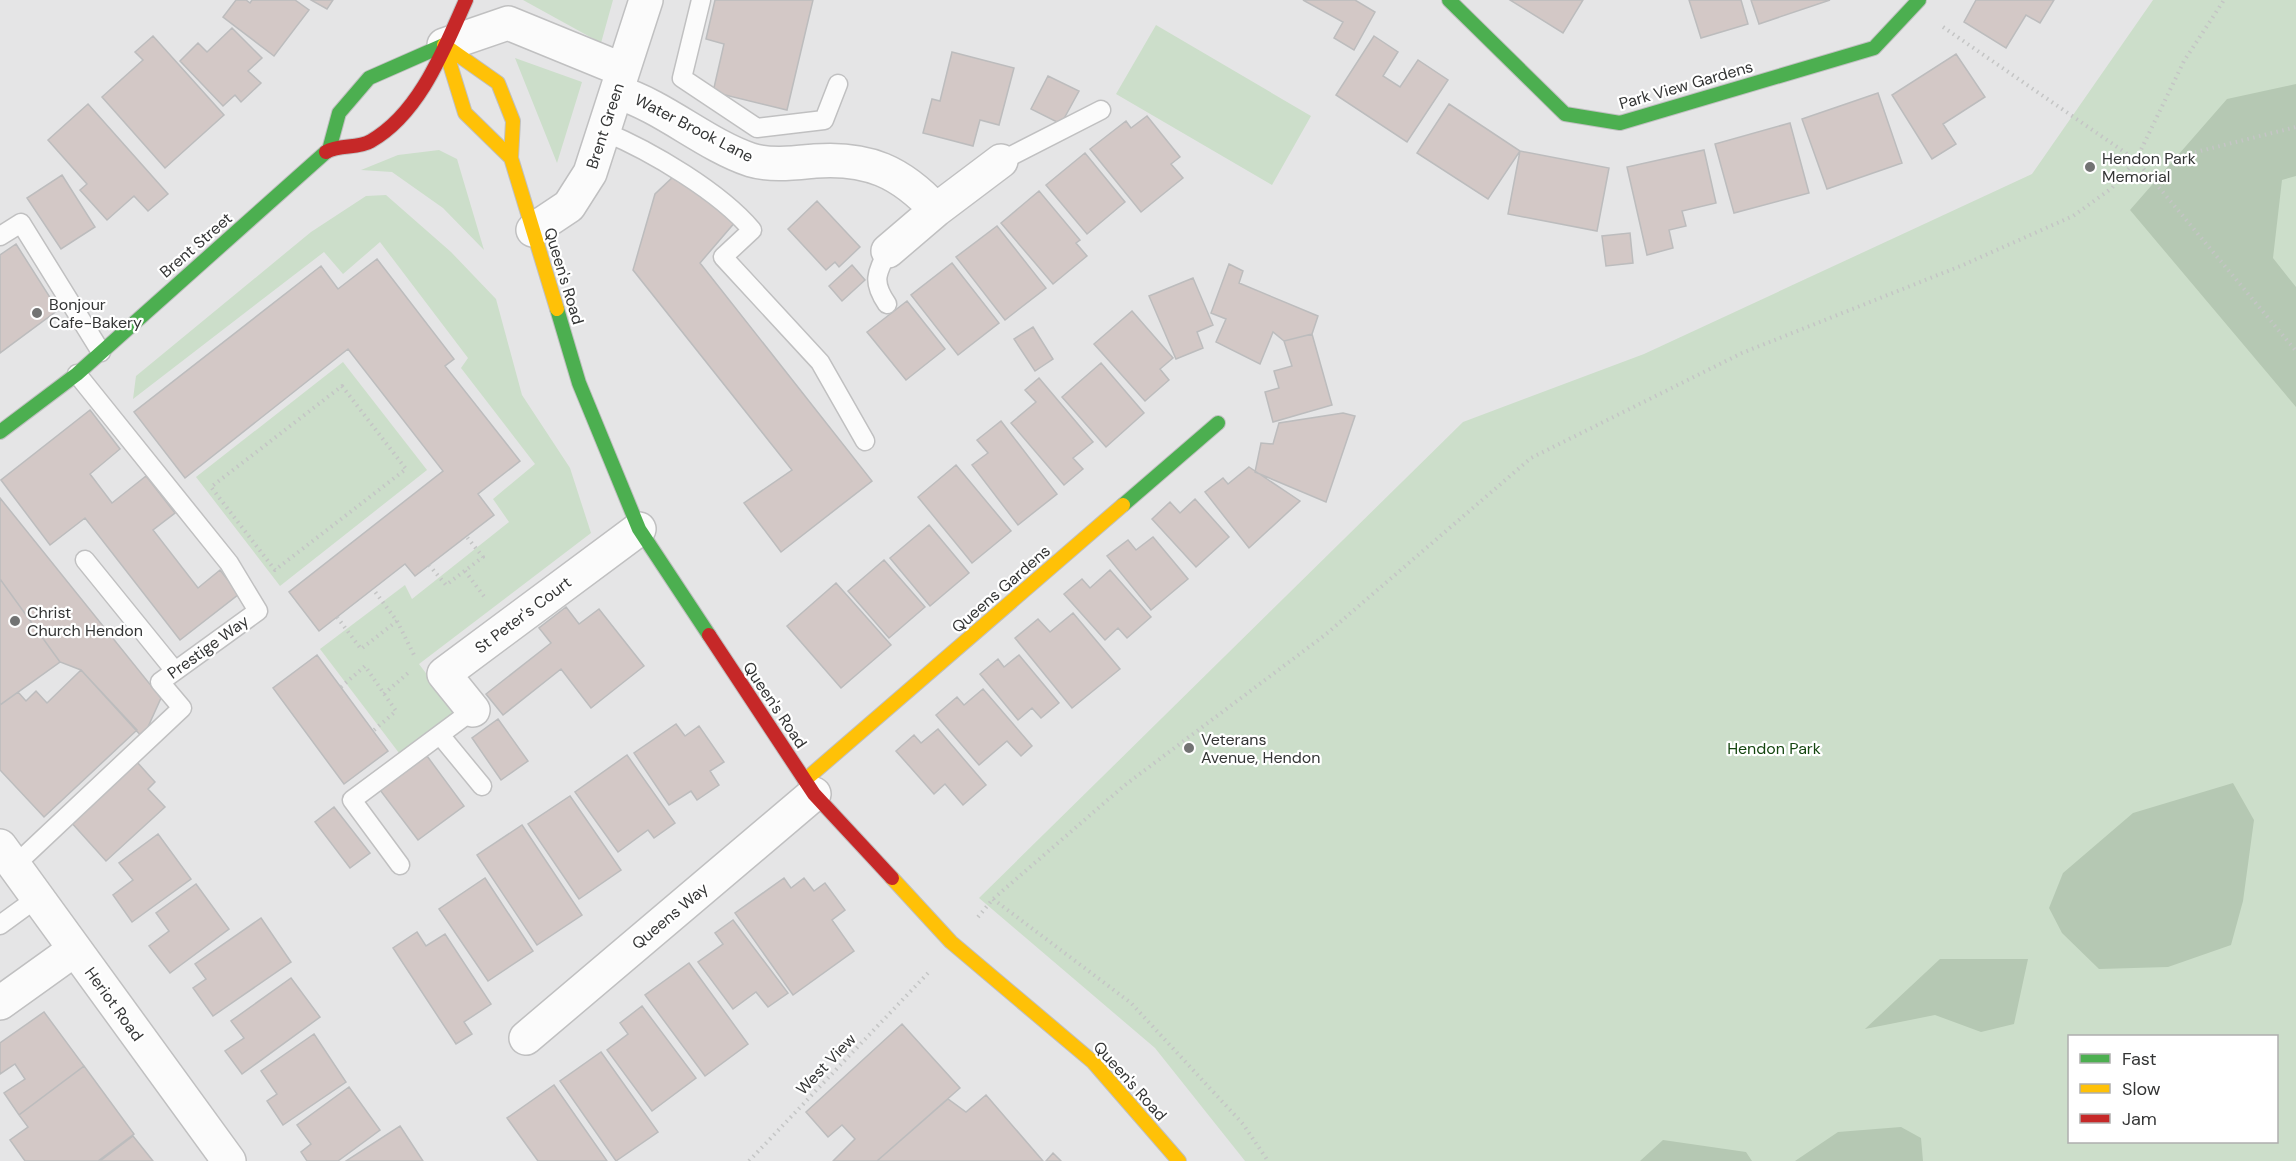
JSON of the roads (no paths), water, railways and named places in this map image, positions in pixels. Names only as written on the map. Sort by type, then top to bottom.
[{"type":"main road","points":[[444,45],[369,78],[339,113],[329,150],[370,142],[402,118],[444,45],[466,0]]},
{"type":"main road","name":"Park View Gardens","points":[[1449,0],[1565,114],[1620,123],[1874,48],[1917,4]]},
{"type":"main road","points":[[444,45],[445,11]]},
{"type":"main road","name":"Queen's Road","points":[[444,45],[498,83],[513,121],[511,158],[579,383],[639,529],[809,787],[951,942],[1093,1062],[1179,1161]]},
{"type":"main road","name":"Queen's Road","points":[[444,45],[465,113],[511,158]]},
{"type":"main road","name":"Brent Street","points":[[0,432],[77,375],[329,150]]},
{"type":"main road","name":"Queens Gardens","points":[[809,787],[1218,423]]},
{"type":"street","name":"Brent Green","points":[[533,230],[569,206],[581,191],[605,132],[646,0]]},
{"type":"street","name":"Water Brook Lane","points":[[444,45],[508,23],[620,81],[647,103],[752,160],[784,164],[824,160],[879,168],[909,183],[936,210]]},
{"type":"street","points":[[888,251],[936,210],[1001,162]]},
{"type":"street","name":"St Peter's Court","points":[[473,710],[444,674],[639,529]]},
{"type":"street","name":"Queens Way","points":[[526,1038],[809,787]]},
{"type":"street","name":"Heriot Road","points":[[7,856],[229,1161]]},
{"type":"street","points":[[0,1003],[74,950]]},
{"type":"lane","points":[[700,0],[682,78],[757,128],[824,120],[838,84]]},
{"type":"lane","points":[[1001,162],[1101,110]]},
{"type":"lane","points":[[605,132],[645,149],[738,214],[752,230],[723,257],[820,362],[865,441]]},
{"type":"lane","points":[[0,236],[21,223],[101,352]]},
{"type":"lane","points":[[887,304],[878,291],[876,273],[888,251]]},
{"type":"lane","name":"Prestige Way","points":[[7,856],[182,708],[160,682],[258,611],[229,563],[77,375]]},
{"type":"lane","points":[[86,560],[175,672]]},
{"type":"lane","points":[[400,865],[352,800],[473,710]]},
{"type":"lane","points":[[440,735],[482,786]]},
{"type":"lane","points":[[0,925],[36,897]]},
{"type":"place","name":"Hendon Park Memorial","points":[[2090,167]]},
{"type":"place","name":"Bonjour Cafe-Bakery","points":[[37,313]]},
{"type":"place","name":"Christ Church Hendon","points":[[15,621]]},
{"type":"place","name":"Veterans Avenue, Hendon","points":[[1189,748]]},
{"type":"park label","name":"Hendon Park","points":[[1774,748]]}]
